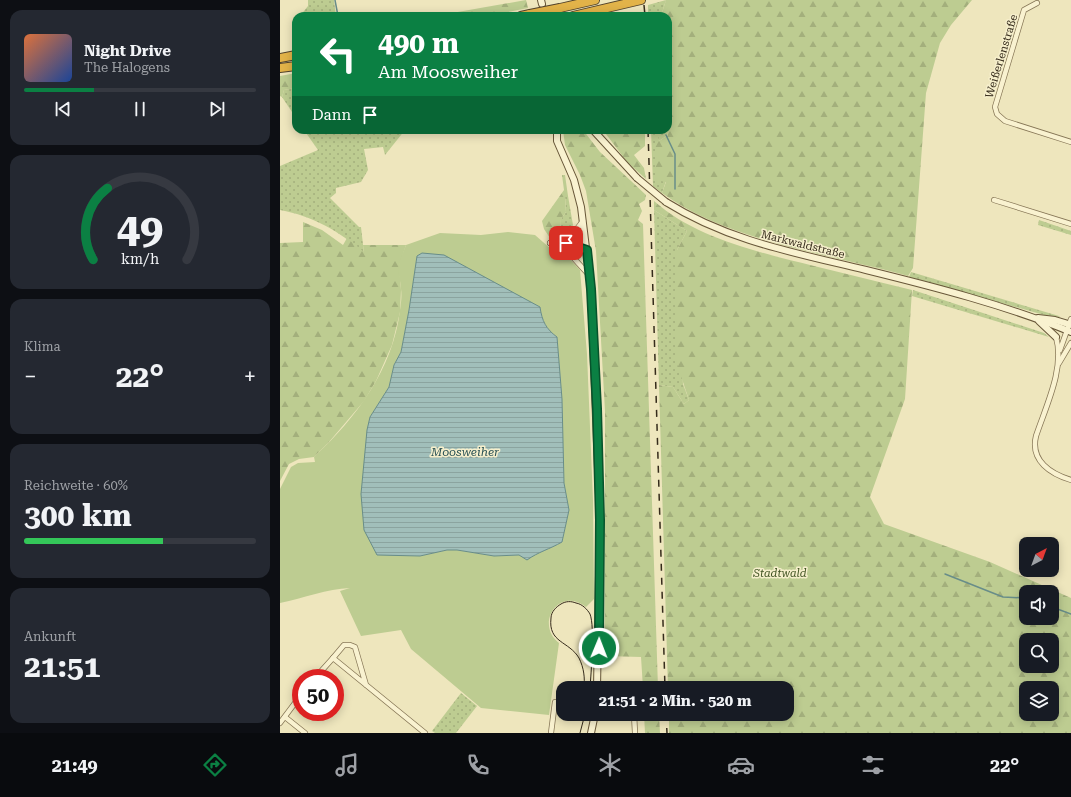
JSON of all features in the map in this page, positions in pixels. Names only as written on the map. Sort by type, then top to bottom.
[{"type":"highway","points":[[540,12],[595,0]]},
{"type":"highway","points":[[589,12],[637,1]]},
{"type":"highway","points":[[280,58],[292,56]]},
{"type":"highway","points":[[280,68],[292,66]]},
{"type":"main road","points":[[556,134],[557,141],[576,184],[583,221],[590,276],[596,390],[600,520],[597,681]]},
{"type":"main road","name":"Markwaldstraße","points":[[597,134],[636,178],[666,202],[704,224],[746,240],[927,286],[1037,319],[1043,317],[1070,326]]},
{"type":"main road","points":[[1037,319],[1056,337]]},
{"type":"main road","points":[[592,733],[594,721]]},
{"type":"street","name":"Weißerlenstraße","points":[[1036,3],[1024,10],[995,107],[997,114],[1005,121],[1071,142]]},
{"type":"street","points":[[994,200],[1071,224]]},
{"type":"street","points":[[566,243],[583,221]]},
{"type":"street","points":[[587,250],[566,243],[550,242],[568,252],[590,276]]},
{"type":"street","points":[[568,252],[587,250]]},
{"type":"street","points":[[1070,326],[1060,350],[1059,363],[1036,436],[1034,447],[1039,460],[1045,467],[1052,473],[1071,480]]},
{"type":"street","points":[[1056,337],[1060,350]]},
{"type":"street","points":[[1059,363],[1071,343]]},
{"type":"street","points":[[323,669],[344,645],[350,645],[355,647],[366,685]]},
{"type":"street","points":[[333,658],[423,732]]},
{"type":"street","points":[[551,733],[556,702]]},
{"type":"street","points":[[280,723],[292,708]]},
{"type":"street","points":[[286,717],[305,733]]},
{"type":"street","points":[[634,721],[635,733]]},
{"type":"green space","points":[[308,0],[334,0],[336,12],[303,12],[308,6]]},
{"type":"green space","points":[[526,0],[528,8],[508,12],[458,12]]},
{"type":"green space","points":[[666,0],[662,12],[648,12],[648,5]]},
{"type":"green space","points":[[666,0],[972,0],[951,25],[940,43],[926,93],[913,268],[908,276],[813,253],[748,235],[717,223],[688,209],[662,193],[666,182],[656,180],[655,135],[658,135],[659,141],[668,134],[672,134],[672,12],[662,12]]},
{"type":"green space","points":[[292,74],[292,89],[284,90],[282,97],[280,96],[280,76]]},
{"type":"green space","points":[[292,89],[292,112],[282,97],[284,90]]},
{"type":"green space","points":[[307,134],[402,134],[385,155],[383,147],[364,149],[368,170],[361,182],[336,188],[336,193],[330,198],[359,227],[361,227],[364,253],[335,231],[314,220],[280,210],[280,166],[318,150]]},
{"type":"green space","points":[[564,134],[586,134],[600,152],[646,195],[645,200],[639,204],[642,211],[638,220],[643,224],[658,681],[643,681],[641,657],[605,656],[605,411],[596,251],[586,191],[565,145]]},
{"type":"green space","points":[[606,134],[645,134],[645,146],[634,155],[644,168],[646,179],[627,162]]},
{"type":"green space","points":[[651,134],[668,134],[659,141],[655,135],[666,181],[662,193],[653,186]]},
{"type":"green space","points":[[562,175],[565,175],[568,196],[565,197],[566,212],[561,219],[560,240],[550,238],[544,229],[542,221],[564,190]]},
{"type":"green space","points":[[565,196],[568,196],[573,225],[566,238],[560,240],[561,219],[566,212]]},
{"type":"green space","name":"Stadtwald","points":[[654,201],[671,214],[709,235],[772,255],[912,290],[905,399],[870,497],[884,524],[990,562],[1019,575],[1019,577],[1024,577],[1042,585],[1019,585],[1019,625],[1059,625],[1059,593],[1071,598],[1071,733],[669,733],[669,721],[794,721],[794,681],[668,681],[659,385],[673,387],[684,404],[689,400],[677,364],[677,250],[687,231],[654,210]]},
{"type":"green space","points":[[654,210],[687,231],[677,250],[677,292],[683,384],[689,400],[684,404],[673,387],[659,385]]},
{"type":"green space","points":[[1039,220],[1071,231],[1071,235],[1038,225]]},
{"type":"green space","points":[[303,222],[322,230],[343,245],[347,238],[364,252],[363,245],[406,245],[399,266],[401,290],[400,312],[392,345],[376,381],[364,401],[329,442],[314,457],[299,459],[289,464],[280,481],[280,243],[303,242]]},
{"type":"green space","points":[[508,232],[535,235],[559,256],[568,257],[580,270],[587,354],[593,500],[594,599],[586,607],[576,602],[567,601],[559,604],[553,610],[550,617],[549,626],[552,635],[559,643],[549,715],[481,708],[411,649],[401,630],[361,636],[340,591],[350,588],[324,592],[280,603],[280,489],[291,467],[298,463],[315,462],[314,457],[358,409],[381,372],[390,352],[396,332],[401,297],[399,268],[400,260],[406,245],[440,233],[481,235]],"holes":[[[417,256],[540,307],[545,324],[557,337],[562,399],[564,483],[569,510],[562,542],[527,559],[519,555],[494,556],[457,550],[447,550],[420,556],[401,555],[361,494],[370,417],[389,387],[394,365],[401,352]]]},
{"type":"green space","points":[[911,272],[1060,317],[1044,315],[909,277]]},
{"type":"green space","points":[[913,290],[1044,333],[1049,337],[912,296]]},
{"type":"green space","points":[[461,693],[477,706],[456,733],[435,733],[432,731]]},
{"type":"green space","points":[[644,721],[659,721],[660,733],[645,733]]},
{"type":"water","name":"Moosweiher","points":[[422,253],[444,255],[540,307],[545,324],[557,337],[562,399],[564,483],[569,510],[562,542],[527,560],[519,555],[494,556],[457,550],[447,550],[420,556],[377,555],[364,530],[361,494],[367,430],[370,417],[389,387],[394,365],[401,352],[417,256]]},
{"type":"waterway","points":[[335,0],[337,12]]},
{"type":"waterway","points":[[666,135],[675,154],[675,189]]},
{"type":"waterway","points":[[945,574],[1003,597],[1019,598]]},
{"type":"waterway","points":[[1059,610],[1071,614]]},
{"type":"tram line","points":[[584,681],[584,673],[579,658],[575,652],[556,637],[551,626],[551,616],[553,612],[559,605],[567,602],[580,604],[590,614],[592,629],[591,681]]},
{"type":"tram line","points":[[580,733],[583,721]]},
{"type":"railway","points":[[644,5],[645,12]]},
{"type":"railway","points":[[648,134],[665,681]]},
{"type":"railway","points":[[666,721],[667,733]]},
{"type":"route","points":[[566,243],[576,245],[587,250],[591,289],[597,409],[600,520],[599,648]]}]
